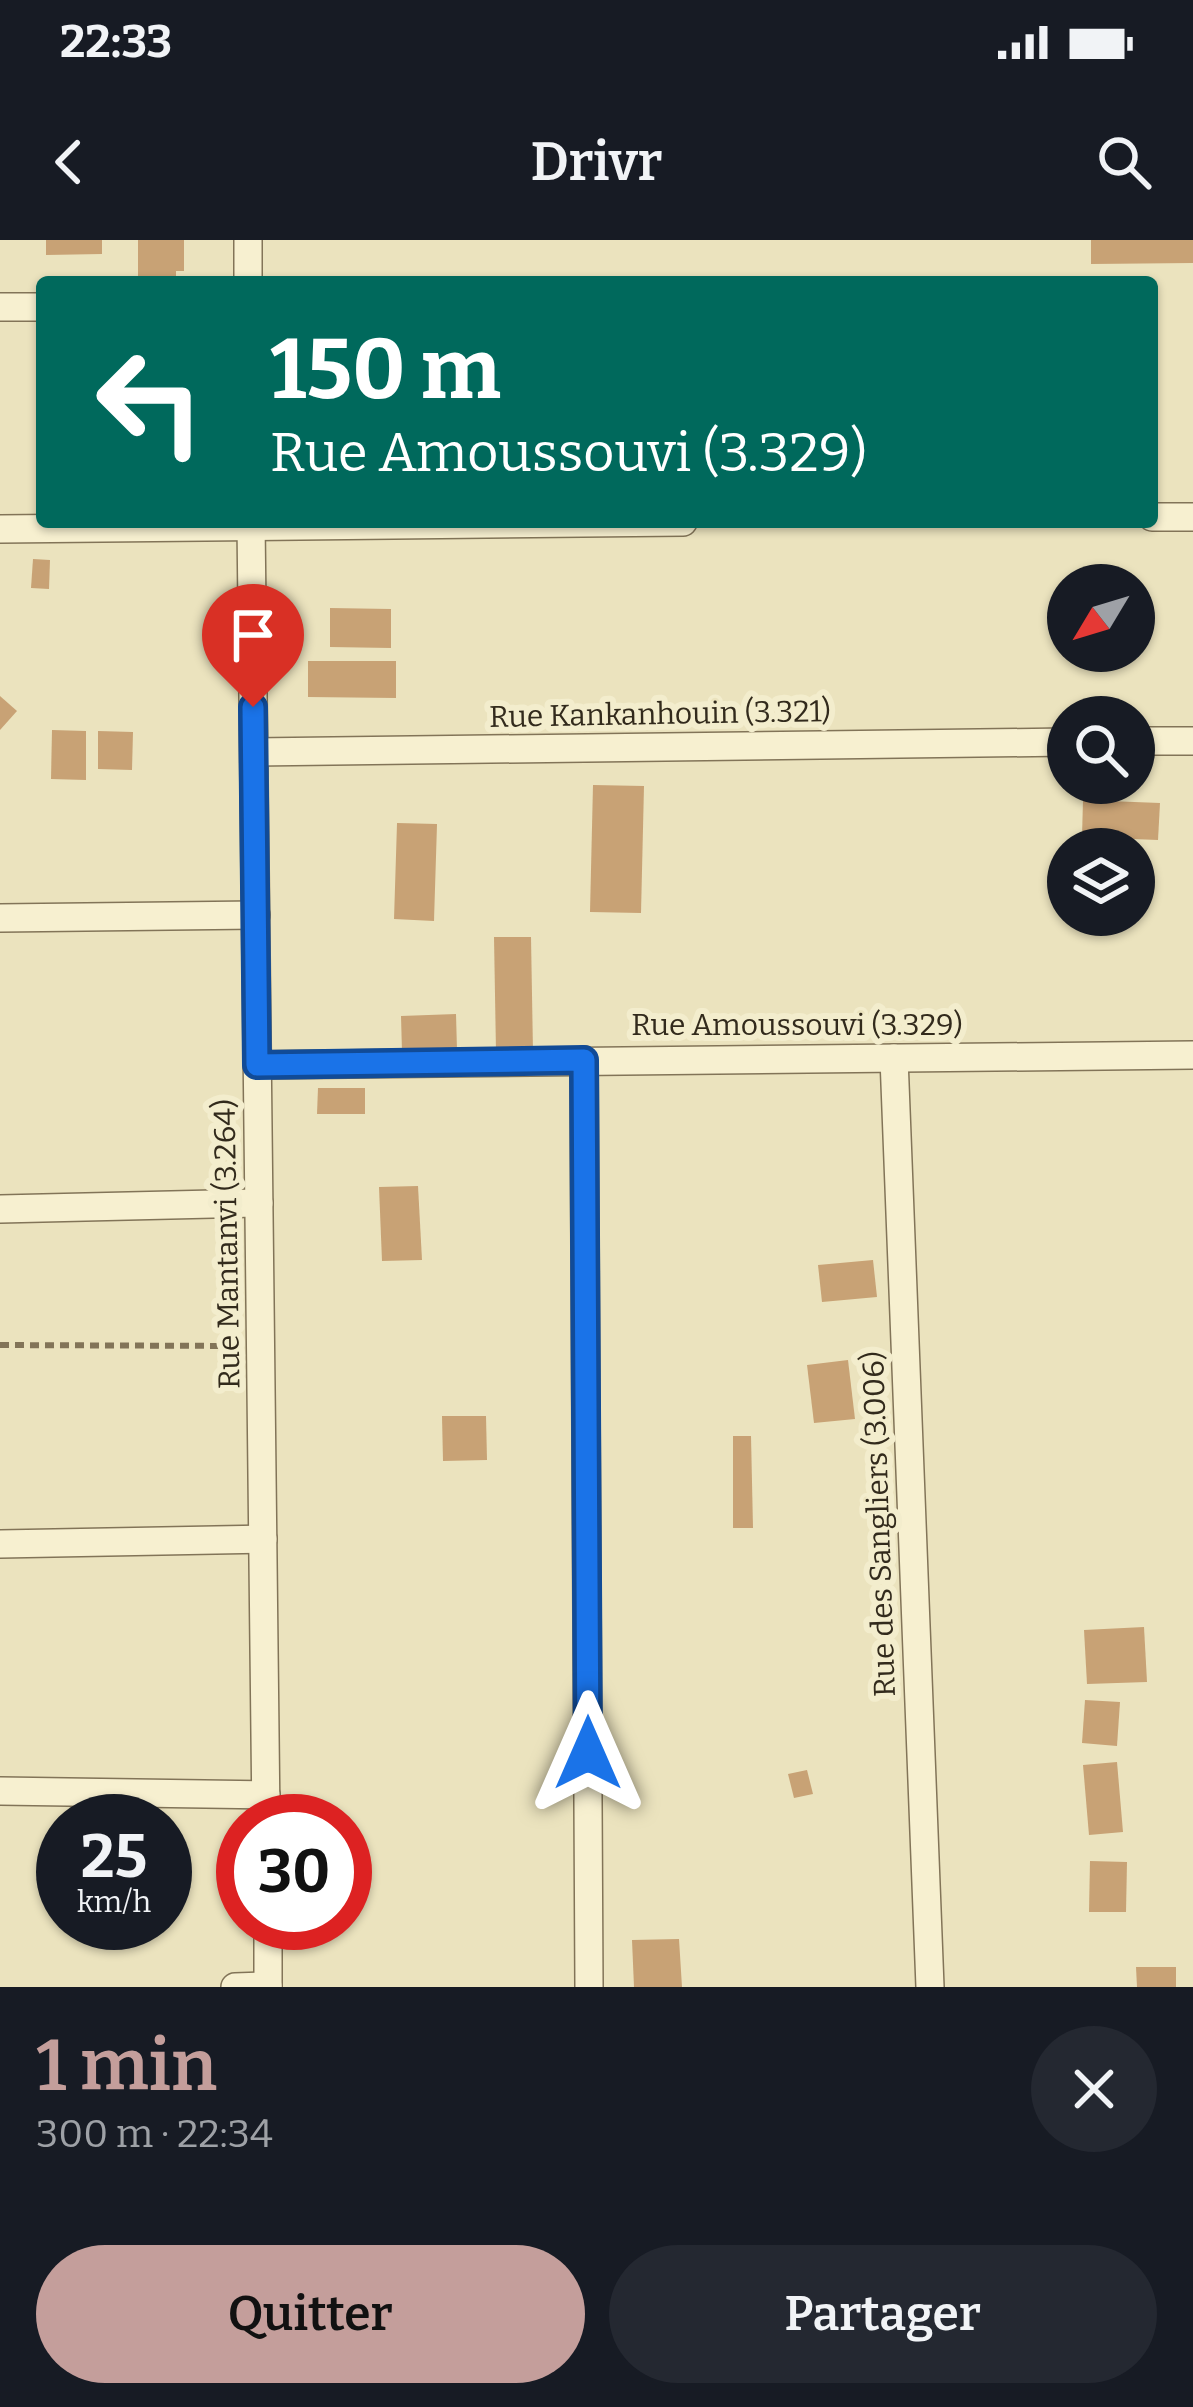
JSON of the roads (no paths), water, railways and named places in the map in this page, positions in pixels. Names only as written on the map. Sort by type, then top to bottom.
[{"type":"street","points":[[248,240],[248,276]]},
{"type":"street","points":[[0,307],[36,307]]},
{"type":"street","points":[[1158,518],[1193,517]]},
{"type":"street","points":[[0,529],[50,528]]},
{"type":"street","name":"Rue Mantanvi (3.264)","points":[[251,528],[266,1794]]},
{"type":"street","points":[[1155,741],[1193,741]]},
{"type":"street","name":"Rue Kankanhouin (3.321)","points":[[254,752],[1047,742]]},
{"type":"street","points":[[0,918],[256,915]]},
{"type":"street","name":"Rue Amoussouvi (3.329)","points":[[257,1065],[1193,1055]]},
{"type":"street","name":"Rue des Sangliers (3.006)","points":[[894,1058],[930,1987]]},
{"type":"street","points":[[584,1060],[589,1987]]},
{"type":"street","points":[[0,1209],[259,1203]]},
{"type":"street","points":[[0,1544],[263,1539]]},
{"type":"street","points":[[0,1791],[216,1805]]},
{"type":"street","points":[[235,1987],[268,1986],[268,1950]]}]
